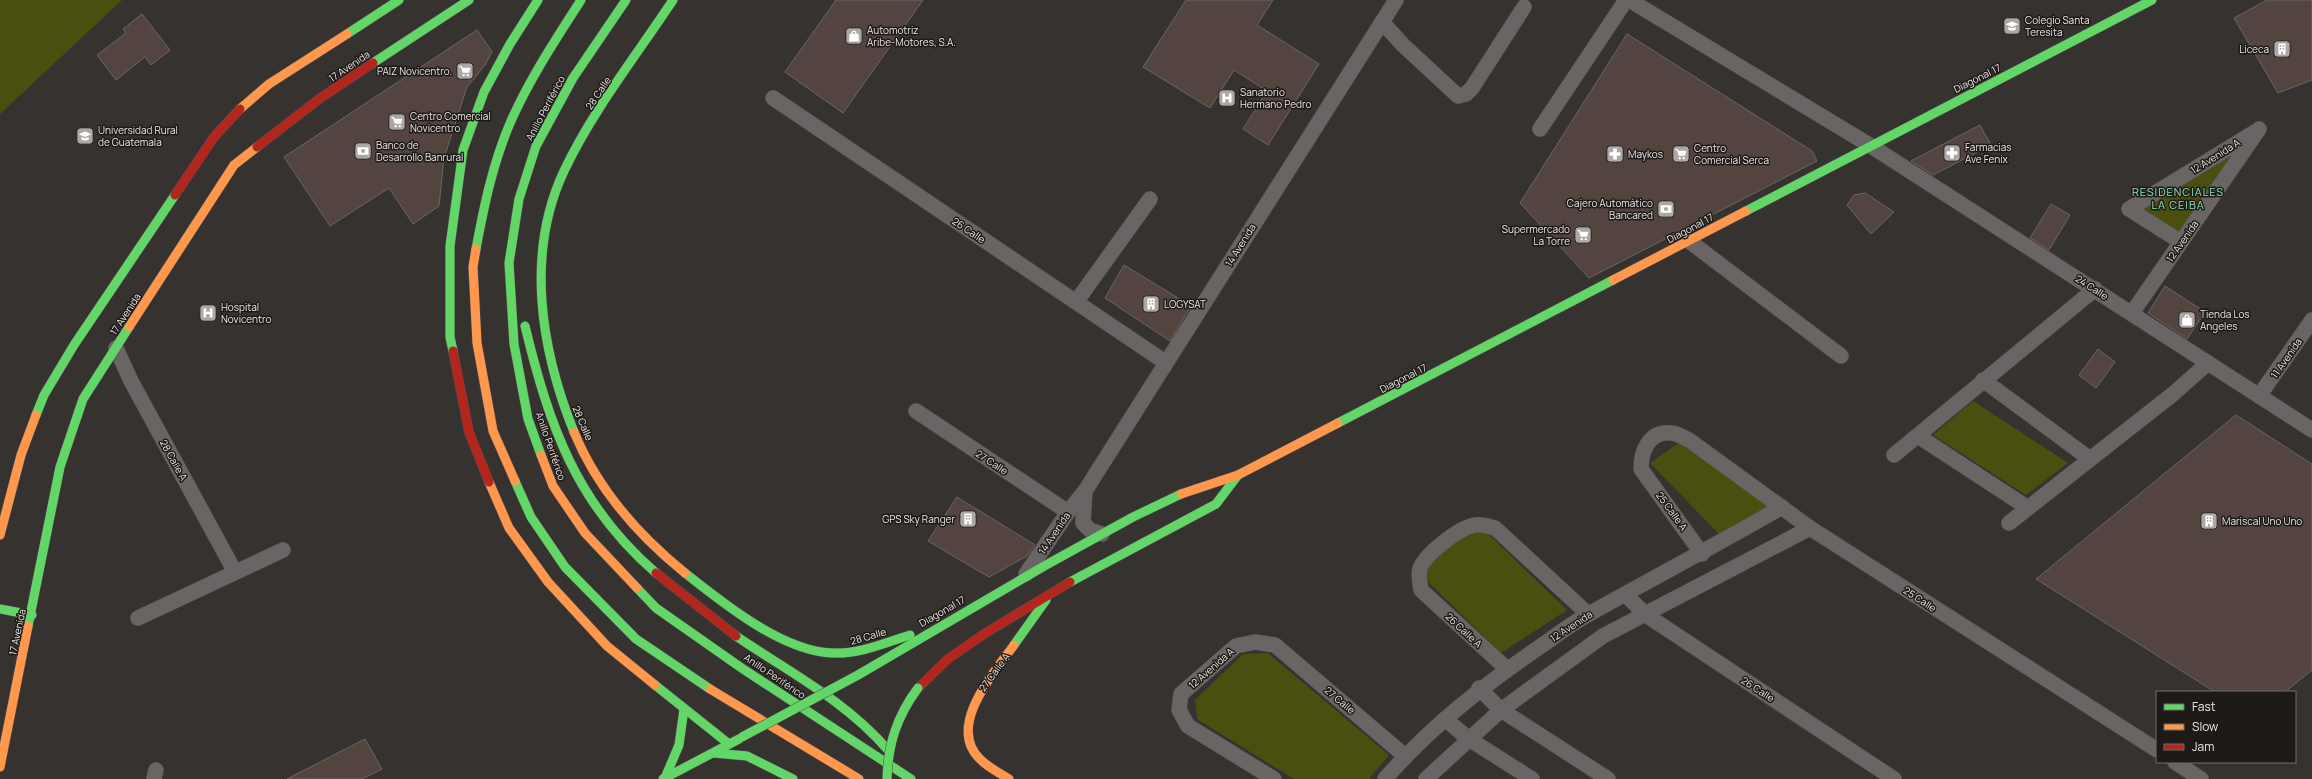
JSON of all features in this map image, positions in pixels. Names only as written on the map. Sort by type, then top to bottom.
[{"type":"main road","points":[[0,535],[21,455],[44,395],[74,345],[214,137],[235,114],[269,84],[399,0]]},
{"type":"main road","name":"17 Avenida","points":[[0,767],[32,615],[60,467],[83,399],[234,165],[319,99],[469,0]]},
{"type":"main road","points":[[538,0],[510,44],[484,92],[463,150],[450,246],[450,337],[469,432],[509,528],[548,582],[607,646],[729,744]]},
{"type":"main road","points":[[581,0],[542,61],[511,121],[485,197],[473,267],[477,343],[493,431],[531,517],[565,567],[636,639],[724,698],[858,779]]},
{"type":"main road","name":"Anillo Periférico","points":[[626,0],[573,78],[536,146],[519,200],[509,263],[514,344],[528,419],[553,486],[584,533],[656,608],[743,669],[911,779]]},
{"type":"main road","points":[[617,13],[629,0]]},
{"type":"main road","name":"28 Calle","points":[[673,0],[588,127],[563,170],[552,201],[545,229],[542,305],[549,356],[575,436],[613,500],[668,560],[707,591],[797,645],[822,652],[850,653],[939,626]]},
{"type":"main road","name":"Diagonal 17","points":[[664,778],[858,675],[1024,577],[1162,501],[1206,483],[1238,476],[2152,0]]},
{"type":"main road","points":[[509,263],[546,406],[568,461],[592,501],[618,537],[650,570],[681,597],[844,708],[874,732],[888,750]]},
{"type":"main road","name":"Diagonal 17","points":[[887,779],[888,750],[898,717],[918,688],[948,659],[984,634],[1052,592],[1216,504],[1238,476]]},
{"type":"main road","name":"27 Calle A","points":[[1009,779],[980,760],[969,742],[968,722],[978,692],[1052,592]]},
{"type":"main road","points":[[0,609],[32,615]]},
{"type":"main road","points":[[664,778],[674,762],[680,745],[684,727],[684,709]]},
{"type":"main road","points":[[712,753],[744,754],[756,758],[793,779]]},
{"type":"street","name":"14 Avenida","points":[[1024,577],[1084,490],[1396,0]]},
{"type":"street","points":[[1540,129],[1626,0]]},
{"type":"street","name":"24 Calle","points":[[1633,0],[1649,12],[1871,146],[2312,430]]},
{"type":"street","points":[[1382,22],[1403,45],[1458,96],[1466,94],[1472,88],[1524,8]]},
{"type":"street","name":"26 Calle","points":[[773,98],[1166,362]]},
{"type":"street","name":"12 Avenida A","points":[[2181,242],[2129,209],[2259,129]]},
{"type":"street","name":"12 Avenida","points":[[2132,313],[2259,129]]},
{"type":"street","points":[[1076,302],[1150,199]]},
{"type":"street","points":[[1689,241],[1842,356]]},
{"type":"street","points":[[1894,455],[2095,289]]},
{"type":"street","name":"11 Avenida","points":[[2259,396],[2312,320]]},
{"type":"street","name":"28 Calle A","points":[[116,348],[131,381],[235,572]]},
{"type":"street","points":[[2009,524],[2173,394],[2208,363]]},
{"type":"street","points":[[1983,380],[2090,460]]},
{"type":"street","name":"27 Calle","points":[[916,412],[1068,512]]},
{"type":"street","name":"25 Calle A","points":[[1689,440],[1672,432],[1652,439],[1646,445],[1641,455],[1641,469],[1702,554]]},
{"type":"street","points":[[1918,436],[2028,508]]},
{"type":"street","name":"25 Calle","points":[[1689,440],[1810,528],[2156,749]]},
{"type":"street","name":"14 Avenida","points":[[1084,490],[1083,524],[1090,530],[1102,534]]},
{"type":"street","name":"12 Avenida","points":[[1385,779],[1405,756],[1445,719],[1480,688],[1507,669],[1588,614],[1702,554],[1782,507]]},
{"type":"street","name":"26 Calle A","points":[[1507,669],[1421,590],[1418,576],[1420,567],[1428,556],[1458,532],[1472,525],[1484,525],[1495,528],[1588,614]]},
{"type":"street","points":[[1426,779],[1501,710],[1603,636],[1646,615],[1810,528]]},
{"type":"street","points":[[138,618],[283,550]]},
{"type":"street","name":"26 Calle","points":[[1626,595],[1646,615],[1894,779]]},
{"type":"street","name":"12 Avenida A","points":[[1274,779],[1188,726],[1179,710],[1181,694],[1236,646],[1255,642],[1275,645]]},
{"type":"street","name":"27 Calle","points":[[1275,645],[1405,756]]},
{"type":"street","points":[[1480,688],[1501,710],[1608,779]]},
{"type":"street","points":[[1445,719],[1469,739],[1532,779]]},
{"type":"street","points":[[2177,763],[2202,779]]},
{"type":"green space","points":[[0,0],[122,0],[0,114]]},
{"type":"green space","points":[[2239,148],[2179,237],[2139,211]]},
{"type":"green space","points":[[1973,401],[2068,463],[2026,495],[1933,435]]},
{"type":"green space","points":[[1680,442],[1779,508],[1721,536],[1650,463]]},
{"type":"green space","points":[[1463,521],[1477,523],[1567,610],[1501,653],[1418,572],[1418,557]]},
{"type":"green space","points":[[1268,653],[1389,755],[1369,779],[1294,779],[1197,719],[1195,700],[1243,654]]},
{"type":"building","name":"Automotriz Aribe-Motores, S.A.","points":[[836,0],[923,0],[843,113],[785,72]]},
{"type":"building","points":[[1186,0],[1273,0],[1257,25],[1319,64],[1268,145],[1243,129],[1267,91],[1234,70],[1210,108],[1143,67]]},
{"type":"building","name":"Liceca","points":[[2267,0],[2312,0],[2312,80],[2278,93],[2234,18]]},
{"type":"building","points":[[142,14],[170,50],[151,65],[145,57],[116,80],[97,55],[126,33],[123,29]]},
{"type":"building","name":"Centro Comercial Novicentro","points":[[477,30],[492,52],[485,65],[467,87],[444,158],[439,206],[413,224],[389,188],[330,226],[284,157]]},
{"type":"building","name":"Centro Comercial Serca","points":[[1627,34],[1812,151],[1817,161],[1589,278],[1520,203]]},
{"type":"building","name":"Farmacias Ave Fenix","points":[[1980,125],[1991,145],[1933,175],[1911,161]]},
{"type":"building","points":[[1865,193],[1894,212],[1871,234],[1847,205],[1854,195]]},
{"type":"building","points":[[2051,204],[2070,215],[2049,250],[2030,238]]},
{"type":"building","name":"LOGYSAT","points":[[1124,265],[1191,306],[1170,341],[1105,298]]},
{"type":"building","points":[[2165,286],[2205,312],[2187,339],[2148,313]]},
{"type":"building","points":[[2098,349],[2115,362],[2096,388],[2079,375]]},
{"type":"building","name":"Mariscal Uno Uno","points":[[2236,415],[2312,464],[2312,670],[2286,691],[2213,691],[2036,579]]},
{"type":"building","name":"GPS Sky Ranger","points":[[957,497],[1035,545],[1027,556],[989,577],[928,541]]},
{"type":"building","points":[[365,739],[382,769],[362,779],[287,779]]},
{"type":"traffic: fast","points":[[347,34],[399,0]]},
{"type":"traffic: fast","points":[[373,63],[469,0]]},
{"type":"traffic: fast","points":[[453,351],[450,337],[450,246],[463,150],[484,92],[510,44],[538,0]]},
{"type":"traffic: fast","points":[[476,249],[494,168],[511,121],[535,74],[581,0]]},
{"type":"traffic: fast","points":[[541,455],[528,419],[514,344],[509,263],[519,199],[536,146],[573,78],[626,0]]},
{"type":"traffic: fast","points":[[574,432],[562,401],[546,335],[542,302],[541,268],[544,235],[552,203],[564,171],[575,148],[601,105],[673,0]]},
{"type":"traffic: fast","points":[[1746,211],[2152,0]]},
{"type":"traffic: fast","points":[[36,415],[44,395],[74,345],[175,195]]},
{"type":"traffic: fast","points":[[1338,423],[1613,280]]},
{"type":"traffic: fast","points":[[525,326],[544,397],[570,461],[586,491],[605,519],[628,547],[656,573]]},
{"type":"traffic: fast","points":[[28,626],[60,467],[83,399],[129,327]]},
{"type":"traffic: fast","points":[[1070,582],[1216,504],[1238,475]]},
{"type":"traffic: fast","points":[[515,481],[531,517],[565,567],[636,639],[710,689]]},
{"type":"traffic: fast","points":[[858,675],[1046,565],[1133,517],[1181,494]]},
{"type":"traffic: fast","points":[[685,573],[754,624],[774,635],[814,651],[833,653],[853,652],[910,635]]},
{"type":"traffic: fast","points":[[637,588],[656,608],[743,669],[911,779]]},
{"type":"traffic: fast","points":[[1014,645],[1046,600]]},
{"type":"traffic: fast","points":[[0,609],[32,615]]},
{"type":"traffic: fast","points":[[736,636],[835,702],[872,733],[888,750]]},
{"type":"traffic: fast","points":[[742,737],[858,675]]},
{"type":"traffic: fast","points":[[655,685],[729,744]]},
{"type":"traffic: fast","points":[[887,779],[889,754],[895,731],[904,709],[918,688]]},
{"type":"traffic: fast","points":[[665,778],[679,745],[684,709]]},
{"type":"traffic: fast","points":[[663,779],[739,739]]},
{"type":"traffic: fast","points":[[714,753],[747,756],[793,779]]},
{"type":"traffic: slow","points":[[240,109],[269,84],[347,34]]},
{"type":"traffic: slow","points":[[129,327],[234,165],[257,147]]},
{"type":"traffic: slow","points":[[1613,280],[1746,211]]},
{"type":"traffic: slow","points":[[476,249],[473,267],[477,343],[493,431],[515,481]]},
{"type":"traffic: slow","points":[[0,535],[21,455],[36,415]]},
{"type":"traffic: slow","points":[[1181,494],[1238,475],[1338,423]]},
{"type":"traffic: slow","points":[[574,432],[583,453],[594,472],[620,509],[651,543],[685,573]]},
{"type":"traffic: slow","points":[[541,455],[553,486],[585,533],[637,588]]},
{"type":"traffic: slow","points":[[489,482],[509,528],[548,582],[607,646],[655,685]]},
{"type":"traffic: slow","points":[[0,767],[28,626]]},
{"type":"traffic: slow","points":[[1009,779],[981,760],[971,747],[968,732],[970,716],[976,701],[995,670],[1014,645]]},
{"type":"traffic: slow","points":[[710,689],[859,779]]},
{"type":"traffic: jam","points":[[257,147],[319,99],[373,63]]},
{"type":"traffic: jam","points":[[175,195],[214,137],[240,109]]},
{"type":"traffic: jam","points":[[453,351],[469,432],[489,482]]},
{"type":"traffic: jam","points":[[656,573],[736,636]]},
{"type":"traffic: jam","points":[[918,688],[948,659],[984,634],[1070,582]]},
{"type":"place","name":"Colegio Santa Teresita","points":[[2012,26]]},
{"type":"place","name":"Automotriz Aribe-Motores, S.A.","points":[[854,36]]},
{"type":"place","name":"Liceca","points":[[2282,49]]},
{"type":"place","name":"PAIZ Novicentro.","points":[[465,71]]},
{"type":"place","name":"Sanatorio Hermano Pedro","points":[[1227,98]]},
{"type":"place","name":"Centro Comercial Novicentro","points":[[397,122]]},
{"type":"place","name":"Universidad Rural de Guatemala","points":[[85,136]]},
{"type":"place","name":"Banco de Desarrollo Banrural","points":[[363,151]]},
{"type":"place","name":"Farmacias Ave Fenix","points":[[1952,153]]},
{"type":"place","name":"Maykos","points":[[1615,154]]},
{"type":"place","name":"Centro Comercial Serca","points":[[1681,154]]},
{"type":"place","name":"Cajero Automático Bancared","points":[[1666,209]]},
{"type":"place","name":"Supermercado La Torre","points":[[1583,235]]},
{"type":"place","name":"LOGYSAT","points":[[1151,304]]},
{"type":"place","name":"Hospital Novicentro","points":[[208,313]]},
{"type":"place","name":"Tienda Los Angeles","points":[[2187,320]]},
{"type":"place","name":"GPS Sky Ranger","points":[[968,519]]},
{"type":"place","name":"Mariscal Uno Uno","points":[[2209,521]]},
{"type":"district","name":"RESIDENCIALES LA CEIBA","points":[[2178,198]]}]
